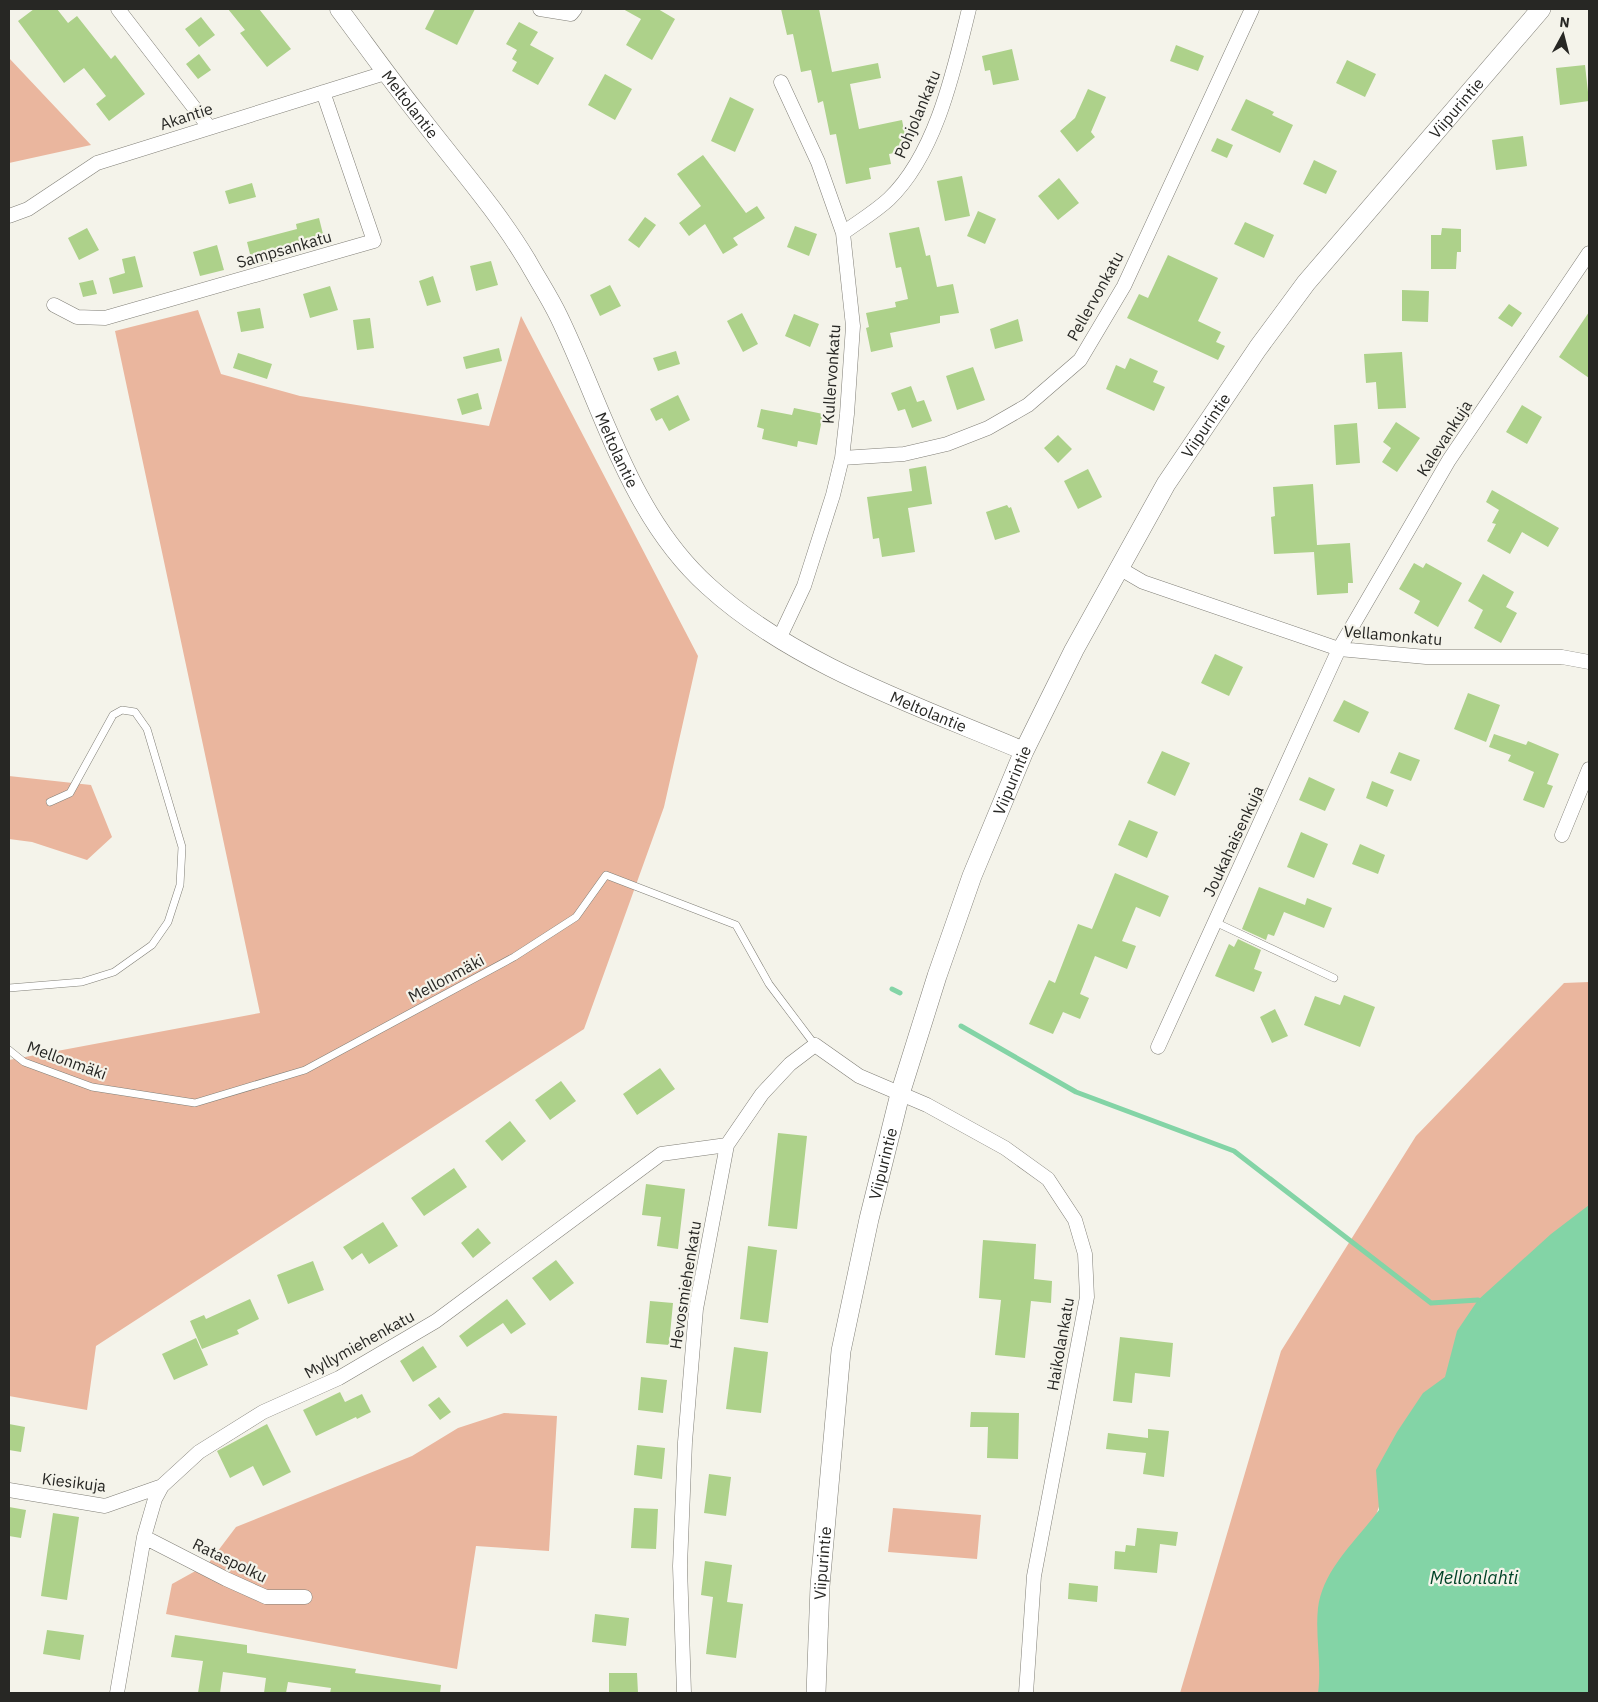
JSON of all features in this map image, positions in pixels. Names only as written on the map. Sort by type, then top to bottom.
[{"type":"main road","name":"Viipurintie","points":[[816,1693],[820,1586],[842,1351],[869,1218],[900,1094],[937,976],[972,876],[1024,751],[1074,650],[1119,568],[1166,484],[1210,418],[1306,283],[1541,9]]},
{"type":"street","points":[[118,9],[209,127]]},
{"type":"street","name":"Meltolantie","points":[[338,9],[385,73],[485,200],[526,259],[558,315],[634,488],[679,557],[733,608],[778,639],[854,677],[1024,751]]},
{"type":"street","points":[[540,9],[571,14],[575,9]]},
{"type":"street","name":"Pohjolankatu","points":[[843,233],[889,199],[918,164],[951,82],[969,9]]},
{"type":"street","name":"Pellervonkatu","points":[[842,458],[904,454],[947,444],[988,428],[1028,405],[1080,360],[1124,286],[1252,9]]},
{"type":"street","name":"Akantie","points":[[9,216],[28,209],[97,163],[385,73]]},
{"type":"street","name":"Kullervonkatu","points":[[778,639],[804,586],[833,495],[842,458],[848,414],[853,326],[843,233],[818,162],[781,82]]},
{"type":"street","name":"Sampsankatu","points":[[54,305],[77,317],[105,318],[374,241],[323,92]]},
{"type":"street","name":"Kalevankuja","points":[[1340,649],[1449,460],[1589,253]]},
{"type":"street","name":"Vellamonkatu","points":[[1119,568],[1143,582],[1340,649],[1426,657],[1562,657],[1589,662]]},
{"type":"street","name":"Joukahaisenkuja","points":[[1158,1047],[1340,649]]},
{"type":"street","points":[[1562,835],[1589,769]]},
{"type":"street","points":[[814,1045],[859,1076],[900,1094]]},
{"type":"street","name":"Hevosmiehenkatu","points":[[684,1693],[680,1566],[685,1442],[696,1309],[727,1145],[762,1094],[790,1064],[814,1045]]},
{"type":"street","name":"Haikolankatu","points":[[900,1094],[927,1105],[1005,1148],[1048,1179],[1075,1220],[1085,1254],[1087,1297],[1034,1576],[1026,1693]]},
{"type":"street","name":"Myllymiehenkatu","points":[[117,1693],[144,1537],[155,1499],[162,1486],[198,1452],[263,1412],[339,1378],[436,1321],[661,1154],[727,1145]]},
{"type":"street","name":"Kiesikuja","points":[[9,1490],[105,1506],[162,1486]]},
{"type":"street","name":"Rataspolku","points":[[144,1537],[226,1579],[266,1597],[305,1597]]},
{"type":"lane","points":[[9,988],[82,982],[114,972],[152,946],[168,922],[180,885],[182,847],[146,729],[135,712],[122,710],[113,715],[70,793],[50,802]]},
{"type":"lane","name":"Mellonmäki","points":[[9,1050],[24,1062],[92,1087],[195,1103],[305,1070],[514,957],[576,917],[606,875],[736,925],[769,984],[814,1045]]},
{"type":"lane","points":[[1215,922],[1334,978]]},
{"type":"shaded area","points":[[9,58],[91,145],[9,163]]},
{"type":"shaded area","points":[[198,310],[221,374],[300,396],[489,426],[521,316],[698,656],[664,807],[584,1029],[96,1346],[87,1410],[9,1396],[9,1060],[260,1013],[115,331]]},
{"type":"shaded area","points":[[9,776],[91,785],[112,837],[87,860],[32,842],[9,839]]},
{"type":"shaded area","points":[[1589,982],[1589,1222],[1551,1279],[1411,1412],[1366,1545],[1325,1693],[1180,1693],[1281,1351],[1416,1136],[1564,983]]},
{"type":"shaded area","points":[[504,1413],[557,1416],[549,1551],[476,1546],[457,1669],[166,1614],[172,1584],[208,1564],[236,1527],[412,1456],[458,1428]]},
{"type":"shaded area","points":[[893,1508],[981,1515],[977,1559],[888,1552]]},
{"type":"water","name":"Mellonlahti","points":[[1589,1205],[1589,1693],[1318,1693],[1317,1619],[1321,1594],[1327,1580],[1342,1556],[1379,1510],[1376,1470],[1397,1432],[1423,1393],[1445,1377],[1457,1331],[1478,1300],[1551,1234]]},
{"type":"building","points":[[34,9],[57,9],[68,23],[77,16],[111,59],[115,55],[145,94],[109,121],[96,104],[106,96],[84,68],[64,83],[18,21]]},
{"type":"building","points":[[228,9],[259,9],[291,49],[267,67],[240,33],[245,30]]},
{"type":"building","points":[[435,9],[475,9],[457,45],[425,29]]},
{"type":"building","points":[[623,9],[658,9],[675,19],[652,60],[626,45],[641,19]]},
{"type":"building","points":[[781,9],[819,9],[832,72],[878,63],[881,78],[850,84],[859,129],[902,120],[908,150],[889,154],[891,164],[869,168],[871,179],[846,184],[836,134],[830,135],[823,101],[818,103],[811,70],[801,72],[793,34],[787,35]]},
{"type":"building","points":[[201,17],[215,35],[199,47],[185,29]]},
{"type":"building","points":[[519,22],[538,32],[530,45],[554,58],[538,85],[512,71],[517,62],[512,59],[517,50],[506,44]]},
{"type":"building","points":[[1176,45],[1204,56],[1198,71],[1170,61]]},
{"type":"building","points":[[1012,49],[1019,80],[993,85],[990,70],[985,71],[982,56]]},
{"type":"building","points":[[199,54],[211,70],[198,79],[186,64]]},
{"type":"building","points":[[1347,60],[1376,74],[1365,97],[1336,83]]},
{"type":"building","points":[[1585,65],[1589,101],[1560,105],[1556,68]]},
{"type":"building","points":[[605,74],[632,89],[615,120],[588,105]]},
{"type":"building","points":[[1088,89],[1106,97],[1091,132],[1095,137],[1077,152],[1060,131],[1075,118]]},
{"type":"building","points":[[730,97],[754,109],[735,152],[711,141]]},
{"type":"building","points":[[1246,99],[1274,112],[1272,115],[1293,125],[1280,153],[1231,130]]},
{"type":"building","points":[[1523,136],[1527,166],[1496,170],[1492,140]]},
{"type":"building","points":[[1217,138],[1233,145],[1227,158],[1211,151]]},
{"type":"building","points":[[703,155],[746,213],[757,206],[765,218],[733,238],[738,245],[723,254],[705,224],[689,236],[679,223],[701,206],[677,174]]},
{"type":"building","points":[[1314,160],[1337,171],[1326,194],[1303,184]]},
{"type":"building","points":[[962,176],[970,216],[945,221],[937,181]]},
{"type":"building","points":[[1059,178],[1079,203],[1058,220],[1038,196]]},
{"type":"building","points":[[252,183],[256,197],[229,204],[225,191]]},
{"type":"building","points":[[978,211],[996,219],[985,244],[967,236]]},
{"type":"building","points":[[645,217],[656,225],[639,248],[628,240]]},
{"type":"building","points":[[319,218],[324,238],[281,250],[283,257],[253,266],[247,242],[297,229],[296,224]]},
{"type":"building","points":[[1245,222],[1274,235],[1264,258],[1234,244]]},
{"type":"building","points":[[795,226],[817,234],[809,256],[787,247]]},
{"type":"building","points":[[919,227],[926,256],[930,255],[937,287],[953,284],[959,313],[940,316],[940,323],[890,333],[893,347],[871,352],[866,328],[869,327],[866,313],[896,307],[895,302],[908,299],[901,267],[896,268],[889,233]]},
{"type":"building","points":[[87,228],[99,250],[79,260],[68,238]]},
{"type":"building","points":[[1442,228],[1461,229],[1461,252],[1457,252],[1456,269],[1431,269],[1431,235],[1441,235]]},
{"type":"building","points":[[217,245],[224,270],[200,276],[193,252]]},
{"type":"building","points":[[1168,255],[1218,278],[1198,321],[1221,332],[1216,342],[1225,346],[1218,360],[1127,318],[1139,294],[1148,298]]},
{"type":"building","points":[[135,256],[143,287],[113,294],[109,278],[125,273],[122,259]]},
{"type":"building","points":[[491,261],[498,285],[476,291],[470,266]]},
{"type":"building","points":[[433,276],[441,302],[427,306],[419,281]]},
{"type":"building","points":[[93,280],[97,294],[83,297],[79,283]]},
{"type":"building","points":[[610,285],[621,306],[600,316],[590,295]]},
{"type":"building","points":[[330,286],[338,310],[310,318],[303,294]]},
{"type":"building","points":[[1402,290],[1429,291],[1428,322],[1402,321]]},
{"type":"building","points":[[1509,304],[1522,313],[1512,327],[1498,318]]},
{"type":"building","points":[[260,308],[264,328],[241,332],[237,312]]},
{"type":"building","points":[[1589,312],[1589,378],[1559,357]]},
{"type":"building","points":[[742,313],[758,344],[743,352],[727,321]]},
{"type":"building","points":[[794,314],[819,324],[810,347],[785,336]]},
{"type":"building","points":[[370,318],[374,348],[357,350],[353,320]]},
{"type":"building","points":[[1018,319],[1023,341],[995,349],[990,329]]},
{"type":"building","points":[[499,348],[502,361],[466,369],[463,357]]},
{"type":"building","points":[[676,351],[680,364],[658,371],[653,358]]},
{"type":"building","points":[[1402,352],[1406,408],[1378,409],[1376,382],[1366,383],[1364,354]]},
{"type":"building","points":[[238,353],[272,364],[267,379],[233,368]]},
{"type":"building","points":[[1130,358],[1158,371],[1153,382],[1165,387],[1154,411],[1106,389],[1116,365],[1125,369]]},
{"type":"building","points":[[973,367],[985,400],[957,410],[946,376]]},
{"type":"building","points":[[911,386],[917,402],[924,400],[932,421],[912,428],[905,409],[898,411],[891,393]]},
{"type":"building","points":[[478,393],[482,409],[462,415],[457,399]]},
{"type":"building","points":[[678,395],[690,420],[669,431],[662,418],[656,421],[650,409]]},
{"type":"building","points":[[1522,405],[1542,417],[1527,444],[1506,432]]},
{"type":"building","points":[[794,408],[823,414],[817,445],[798,441],[797,447],[762,439],[764,429],[757,427],[761,409],[792,415]]},
{"type":"building","points":[[1396,422],[1420,438],[1397,472],[1382,462],[1391,448],[1383,442]]},
{"type":"building","points":[[1357,423],[1360,463],[1336,465],[1334,425]]},
{"type":"building","points":[[1058,435],[1072,449],[1058,463],[1044,448]]},
{"type":"building","points":[[926,466],[932,504],[908,508],[915,552],[882,557],[879,538],[873,539],[867,497],[912,491],[909,469]]},
{"type":"building","points":[[1088,469],[1102,497],[1078,509],[1064,481]]},
{"type":"building","points":[[1313,484],[1317,545],[1350,543],[1353,583],[1348,583],[1348,593],[1317,595],[1314,552],[1274,554],[1271,517],[1275,516],[1273,487]]},
{"type":"building","points":[[1492,490],[1559,528],[1548,547],[1522,532],[1510,554],[1487,541],[1496,524],[1492,523],[1499,510],[1486,502]]},
{"type":"building","points":[[1007,505],[1009,508],[1011,507],[1020,532],[995,540],[986,512]]},
{"type":"building","points":[[1414,563],[1423,568],[1426,563],[1462,583],[1438,627],[1414,613],[1420,601],[1399,589]]},
{"type":"building","points":[[1483,574],[1514,592],[1506,607],[1517,613],[1501,643],[1474,628],[1483,610],[1468,601]]},
{"type":"building","points":[[1215,654],[1243,667],[1229,696],[1201,683]]},
{"type":"building","points":[[1468,693],[1500,705],[1486,742],[1454,729]]},
{"type":"building","points":[[1344,700],[1369,712],[1359,733],[1333,721]]},
{"type":"building","points":[[1494,734],[1526,745],[1528,741],[1559,754],[1547,784],[1553,786],[1544,808],[1523,800],[1534,772],[1508,761],[1511,755],[1489,747]]},
{"type":"building","points":[[1162,751],[1190,763],[1175,796],[1147,783]]},
{"type":"building","points":[[1399,752],[1420,760],[1411,781],[1390,773]]},
{"type":"building","points":[[1309,777],[1335,789],[1325,811],[1299,800]]},
{"type":"building","points":[[1372,781],[1394,790],[1387,807],[1366,798]]},
{"type":"building","points":[[1129,820],[1158,832],[1147,858],[1118,845]]},
{"type":"building","points":[[1301,832],[1328,844],[1314,878],[1287,867]]},
{"type":"building","points":[[1360,844],[1385,855],[1378,874],[1352,864]]},
{"type":"building","points":[[1115,873],[1169,896],[1160,917],[1136,907],[1122,941],[1136,946],[1127,969],[1095,956],[1080,994],[1089,998],[1080,1019],[1063,1012],[1053,1034],[1029,1024],[1049,980],[1055,983],[1078,924],[1092,929]]},
{"type":"building","points":[[1259,887],[1305,905],[1307,898],[1332,908],[1324,928],[1284,912],[1274,936],[1268,934],[1266,940],[1242,929]]},
{"type":"building","points":[[1238,939],[1261,950],[1254,969],[1262,972],[1254,992],[1215,976],[1229,944],[1234,947]]},
{"type":"building","points":[[1344,995],[1375,1007],[1360,1047],[1304,1025],[1315,996],[1340,1005]]},
{"type":"building","points":[[1275,1009],[1288,1036],[1272,1043],[1260,1017]]},
{"type":"building","points":[[660,1068],[675,1089],[637,1115],[623,1094]]},
{"type":"building","points":[[561,1081],[576,1101],[550,1120],[535,1100]]},
{"type":"building","points":[[510,1121],[526,1141],[502,1161],[485,1141]]},
{"type":"building","points":[[778,1133],[807,1136],[797,1229],[768,1226]]},
{"type":"building","points":[[454,1168],[467,1187],[424,1216],[411,1198]]},
{"type":"building","points":[[646,1184],[685,1189],[678,1249],[657,1246],[661,1217],[642,1215]]},
{"type":"building","points":[[383,1222],[398,1246],[369,1264],[362,1253],[352,1260],[343,1247]]},
{"type":"building","points":[[478,1228],[491,1243],[473,1258],[461,1243]]},
{"type":"building","points":[[983,1240],[1036,1244],[1034,1279],[1052,1281],[1051,1303],[1031,1301],[1025,1358],[995,1355],[1001,1300],[979,1298]]},
{"type":"building","points":[[748,1246],[777,1250],[768,1323],[740,1319]]},
{"type":"building","points":[[556,1260],[574,1283],[550,1301],[532,1278]]},
{"type":"building","points":[[313,1261],[324,1290],[288,1304],[277,1275]]},
{"type":"building","points":[[250,1299],[259,1319],[237,1330],[239,1334],[202,1349],[190,1321],[204,1315],[206,1319]]},
{"type":"building","points":[[507,1299],[526,1324],[511,1334],[503,1323],[467,1347],[459,1336]]},
{"type":"building","points":[[650,1301],[673,1303],[669,1345],[646,1343]]},
{"type":"building","points":[[1120,1337],[1173,1343],[1170,1377],[1135,1373],[1132,1403],[1113,1401]]},
{"type":"building","points":[[196,1338],[208,1365],[174,1380],[162,1354]]},
{"type":"building","points":[[423,1346],[437,1367],[413,1382],[400,1361]]},
{"type":"building","points":[[734,1347],[768,1352],[761,1413],[726,1409]]},
{"type":"building","points":[[641,1377],[667,1380],[663,1413],[638,1410]]},
{"type":"building","points":[[340,1392],[345,1402],[362,1394],[371,1412],[316,1436],[303,1410]]},
{"type":"building","points":[[439,1397],[451,1412],[440,1420],[428,1405]]},
{"type":"building","points":[[971,1412],[1019,1413],[1018,1459],[987,1458],[988,1427],[970,1427]]},
{"type":"building","points":[[9,1424],[25,1427],[21,1452],[9,1450]]},
{"type":"building","points":[[267,1424],[291,1472],[263,1486],[253,1466],[230,1478],[217,1451]]},
{"type":"building","points":[[1148,1429],[1169,1431],[1164,1477],[1143,1474],[1146,1453],[1106,1449],[1108,1433],[1148,1438]]},
{"type":"building","points":[[637,1445],[665,1448],[662,1479],[634,1475]]},
{"type":"building","points":[[709,1474],[731,1477],[726,1516],[704,1513]]},
{"type":"building","points":[[9,1507],[26,1510],[21,1538],[9,1536]]},
{"type":"building","points":[[634,1508],[658,1509],[656,1549],[631,1548]]},
{"type":"building","points":[[53,1513],[79,1517],[67,1600],[41,1596]]},
{"type":"building","points":[[1137,1528],[1178,1532],[1176,1546],[1160,1544],[1157,1573],[1114,1569],[1115,1551],[1125,1552],[1126,1545],[1135,1546]]},
{"type":"building","points":[[705,1561],[732,1565],[727,1602],[743,1604],[736,1658],[706,1654],[713,1597],[701,1595]]},
{"type":"building","points":[[1069,1583],[1098,1586],[1097,1602],[1068,1599]]},
{"type":"building","points":[[595,1614],[629,1618],[626,1646],[592,1642]]},
{"type":"building","points":[[47,1630],[84,1635],[80,1660],[43,1654]]},
{"type":"building","points":[[175,1635],[247,1645],[247,1653],[356,1669],[355,1673],[441,1685],[440,1693],[330,1693],[331,1688],[288,1682],[286,1693],[264,1693],[266,1678],[223,1672],[220,1693],[198,1693],[203,1661],[171,1657]]},
{"type":"building","points":[[609,1673],[637,1673],[638,1693],[609,1693]]},
{"type":"waterway","points":[[892,989],[900,993]]},
{"type":"waterway","points":[[961,1026],[1076,1092],[1234,1151],[1431,1303],[1478,1300]]}]
